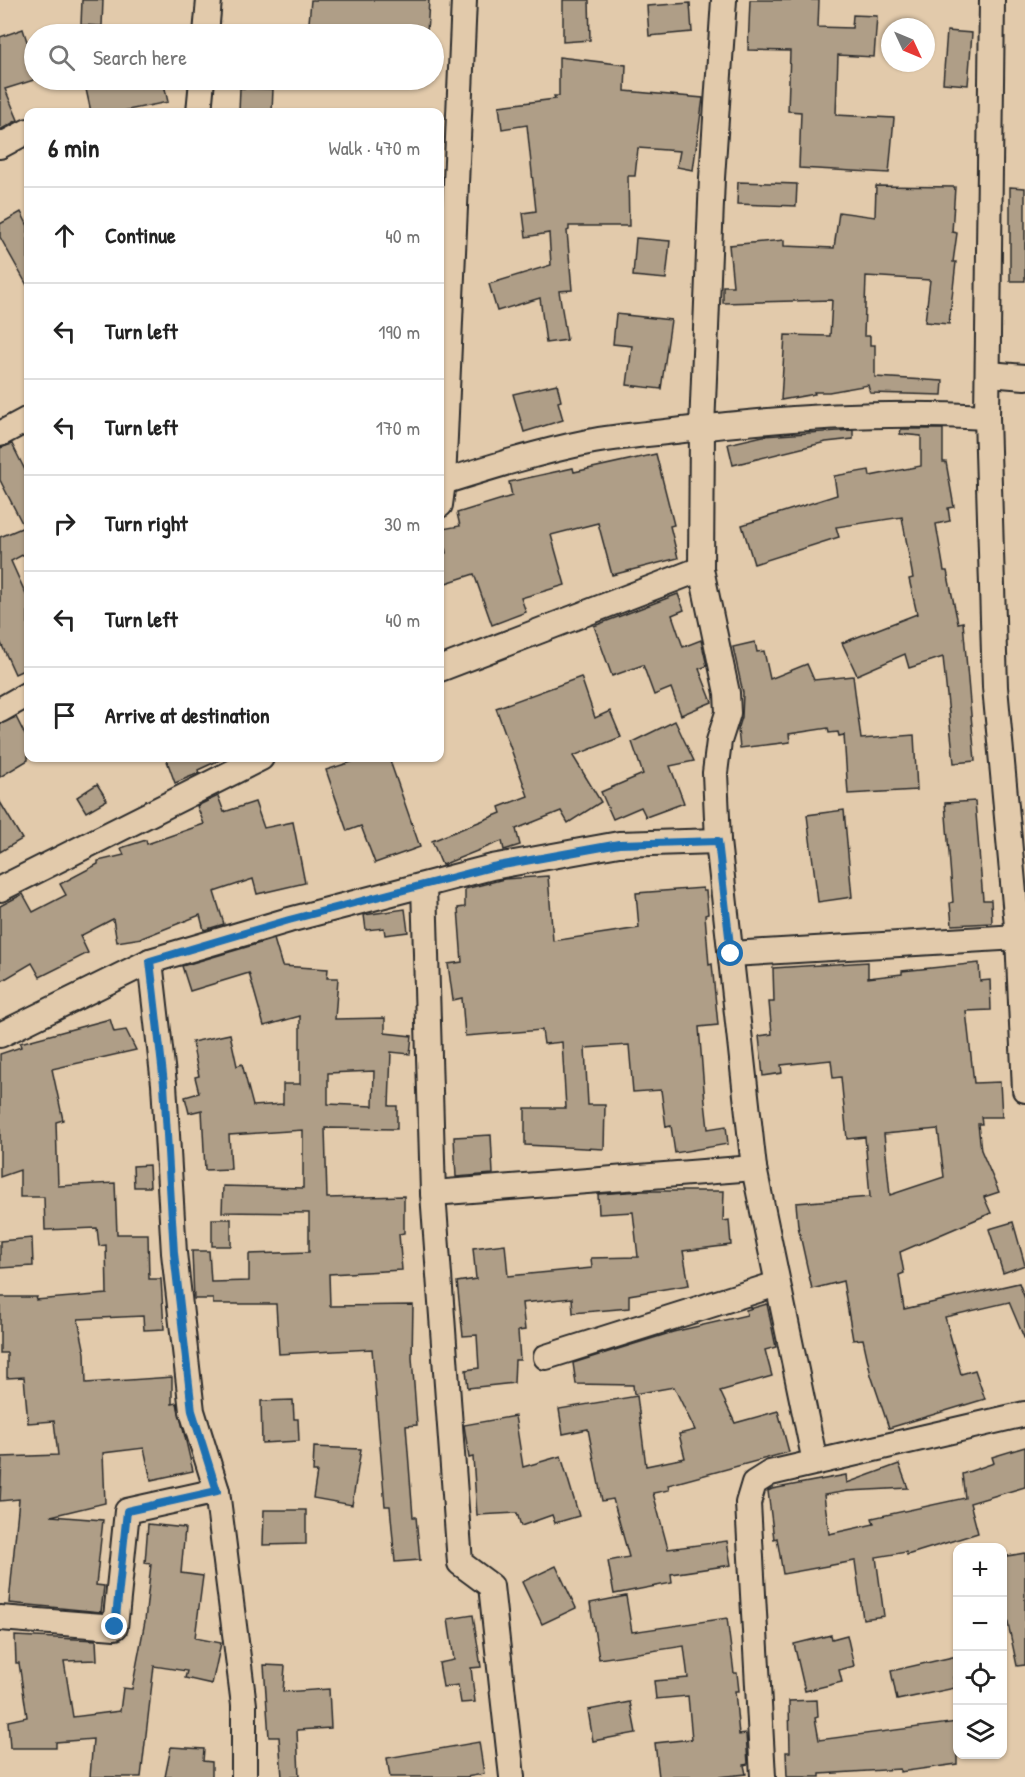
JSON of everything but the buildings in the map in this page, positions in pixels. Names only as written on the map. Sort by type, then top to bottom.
[{"type":"street","points":[[207,24],[209,0]]},
{"type":"street","points":[[444,429],[464,0]]},
{"type":"street","points":[[724,0],[712,178],[702,428],[701,569],[728,693],[728,713],[719,741],[715,773],[718,841],[754,1168],[815,1462]]},
{"type":"street","points":[[992,0],[987,417],[995,687],[1018,938],[1025,1090]]},
{"type":"street","points":[[199,108],[201,90]]},
{"type":"street","points":[[0,146],[24,133]]},
{"type":"street","points":[[988,374],[1025,377]]},
{"type":"street","points":[[444,492],[520,458],[590,442],[822,415],[921,413],[987,417]]},
{"type":"street","points":[[0,434],[24,421]]},
{"type":"street","points":[[444,667],[701,569]]},
{"type":"street","points":[[0,710],[24,696]]},
{"type":"street","points":[[0,889],[253,762]]},
{"type":"street","points":[[0,1035],[150,961],[289,920],[492,867],[619,844],[718,841]]},
{"type":"street","points":[[424,886],[434,1193],[460,1563],[491,1586],[512,1777]]},
{"type":"street","points":[[731,954],[1018,938]]},
{"type":"street","points":[[150,961],[164,1084],[174,1253],[192,1411],[217,1491],[244,1706],[244,1777]]},
{"type":"street","points":[[434,1193],[754,1168]]},
{"type":"street","points":[[546,1357],[777,1284]]},
{"type":"street","points":[[763,1777],[750,1493],[754,1483],[770,1473],[1025,1414]]},
{"type":"street","points":[[0,1618],[115,1627],[127,1511],[217,1491]]},
{"type":"route","points":[[115,1627],[127,1511],[217,1491],[192,1411],[174,1253],[164,1084],[150,961],[289,920],[492,867],[619,844],[718,841],[731,954]]}]
